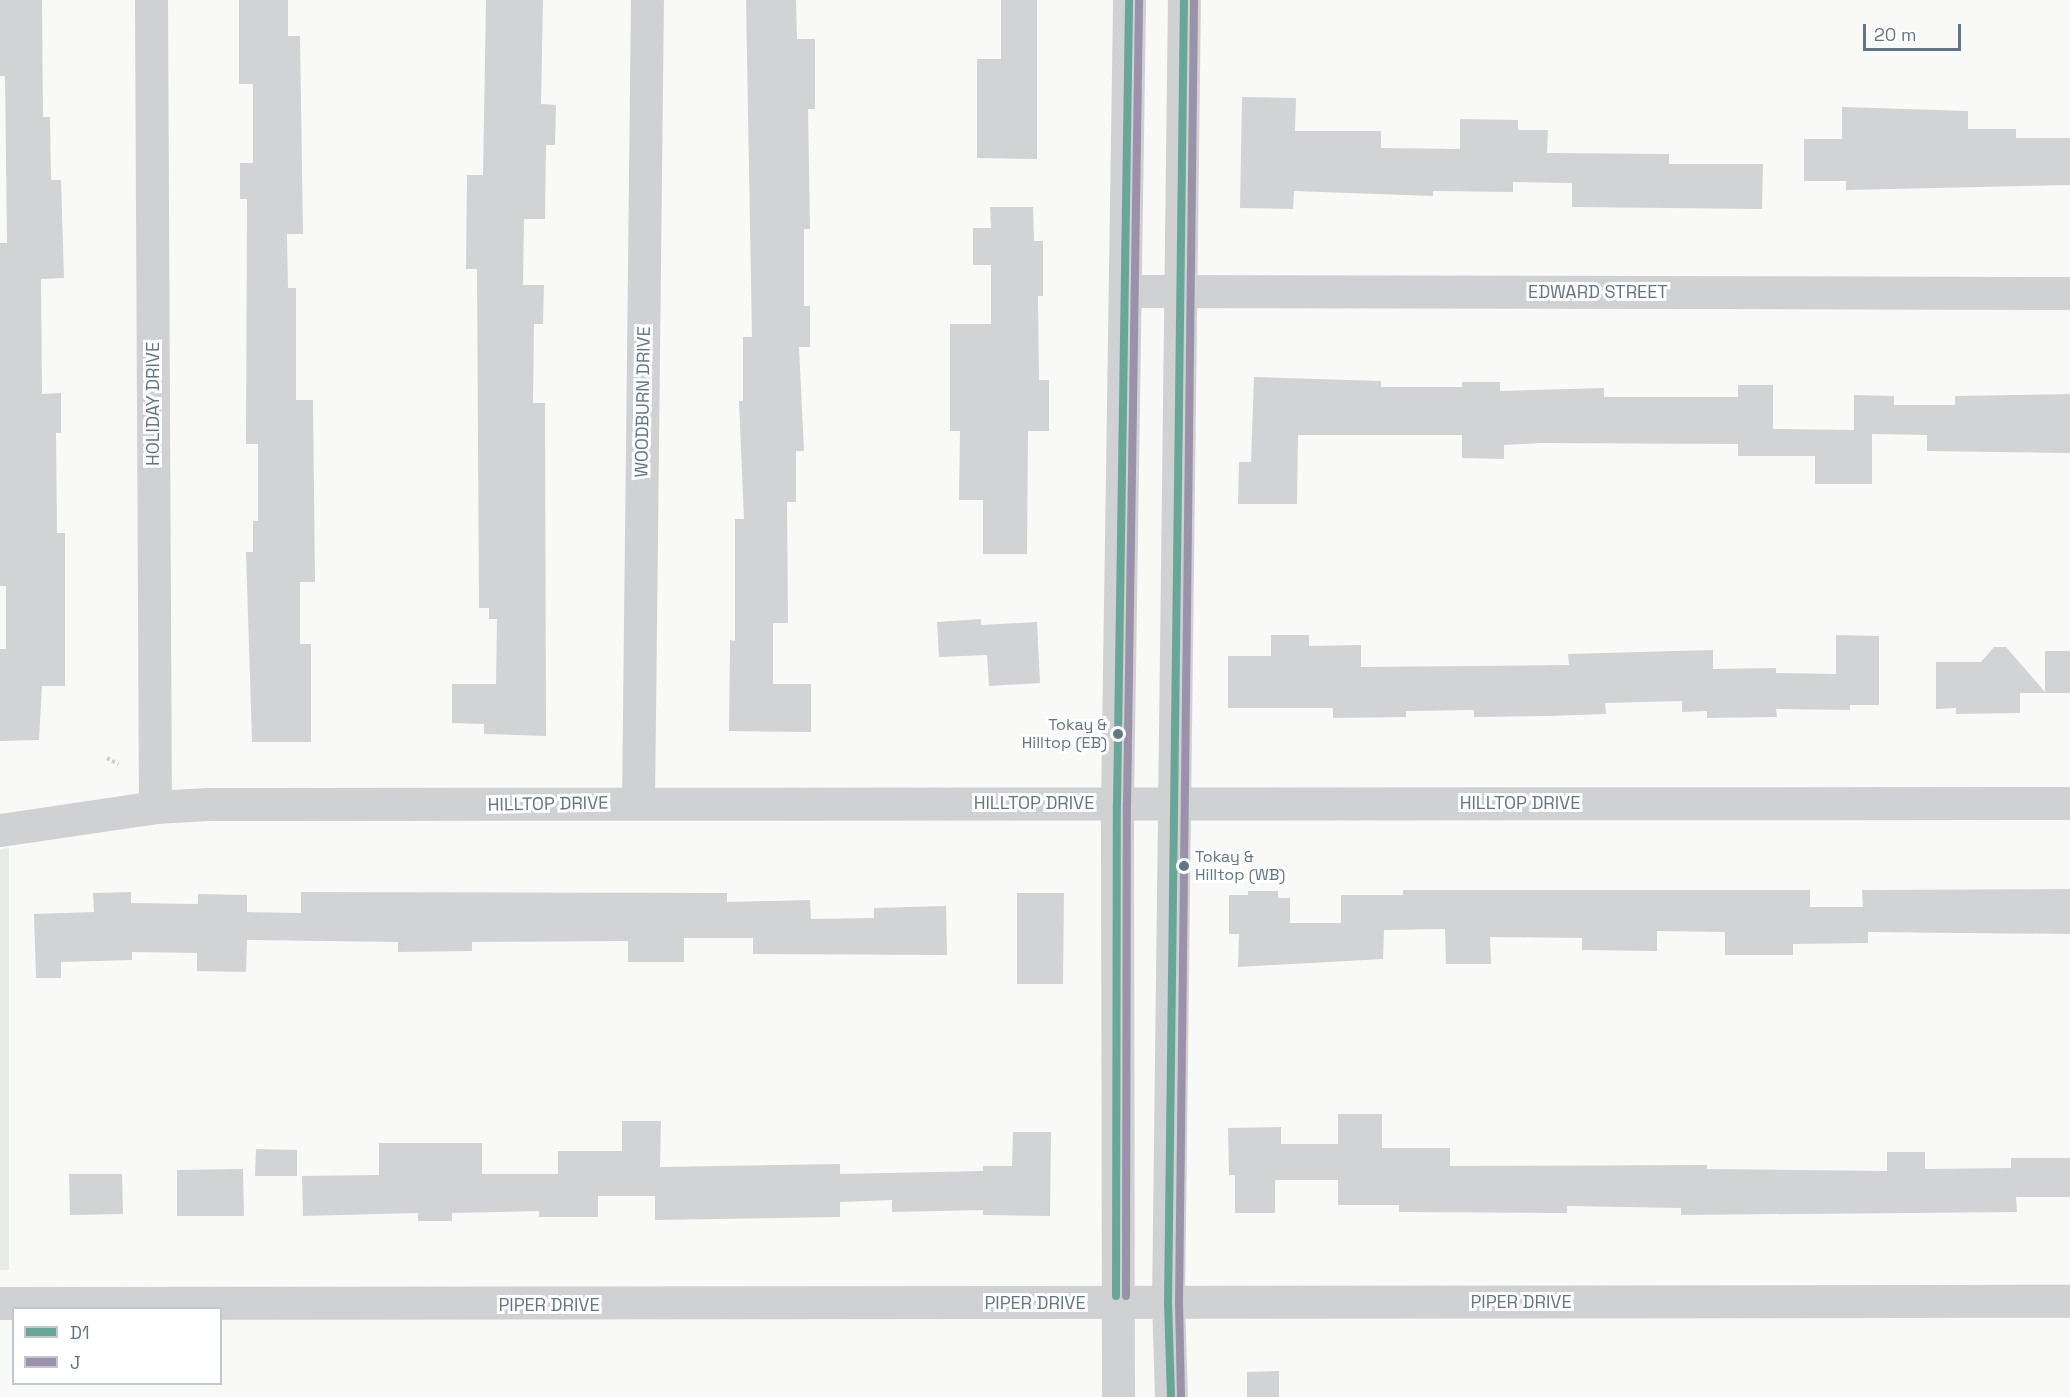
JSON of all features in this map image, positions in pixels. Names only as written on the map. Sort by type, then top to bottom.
[{"type":"street","name":"HOLIDAY DRIVE","points":[[151,0],[155,807]]},
{"type":"street","name":"WOODBURN DRIVE","points":[[638,803],[647,0]]},
{"type":"street","points":[[1118,1397],[1116,1303],[1117,804],[1130,0]]},
{"type":"street","points":[[1171,1397],[1168,1304],[1177,803],[1179,291],[1184,0]]},
{"type":"street","name":"EDWARD STREET","points":[[1125,291],[2070,293]]},
{"type":"street","name":"HILLTOP DRIVE","points":[[0,830],[155,807],[208,804],[2070,802]]},
{"type":"street","name":"PIPER DRIVE","points":[[0,1303],[1168,1304],[2070,1301]]},
{"type":"path","points":[[107,758],[118,764]]},
{"type":"shaded area","points":[[9,847],[9,1270],[0,1270],[0,850]]},
{"type":"building","points":[[0,0],[42,0],[43,117],[50,117],[51,180],[61,180],[64,278],[41,279],[42,394],[61,393],[61,433],[56,433],[57,533],[65,533],[65,686],[42,686],[39,740],[0,741],[0,649],[6,649],[6,586],[0,586],[0,243],[7,243],[5,76],[0,76]]},
{"type":"building","points":[[239,0],[288,0],[288,36],[300,36],[303,234],[287,234],[288,288],[296,288],[296,400],[313,400],[315,582],[300,582],[300,644],[311,644],[311,742],[252,742],[246,552],[253,552],[253,521],[258,521],[258,444],[246,444],[247,199],[240,199],[240,163],[253,163],[253,84],[239,84]]},
{"type":"building","points":[[486,0],[543,0],[541,104],[556,105],[555,145],[546,145],[545,219],[524,219],[523,285],[544,285],[543,324],[534,324],[533,403],[545,403],[546,736],[484,734],[484,724],[452,723],[452,684],[496,684],[497,619],[489,619],[489,608],[479,608],[477,269],[466,269],[467,175],[483,175]]},
{"type":"building","points":[[746,0],[796,0],[797,39],[815,39],[815,109],[808,109],[810,229],[804,229],[804,306],[810,306],[810,347],[799,347],[804,451],[796,451],[796,502],[787,502],[788,623],[773,623],[773,684],[811,684],[811,732],[729,731],[730,640],[735,641],[735,519],[744,519],[739,401],[743,401],[743,337],[752,337]]},
{"type":"building","points":[[1001,0],[1037,0],[1037,159],[977,158],[977,59],[1001,59]]},
{"type":"building","points":[[1242,97],[1296,98],[1295,131],[1381,131],[1381,148],[1460,149],[1460,119],[1518,120],[1518,130],[1548,130],[1547,153],[1669,154],[1669,164],[1763,164],[1762,209],[1572,207],[1572,183],[1513,182],[1513,192],[1433,191],[1433,196],[1294,191],[1293,209],[1240,208]]},
{"type":"building","points":[[1842,107],[1968,111],[1968,129],[2016,129],[2016,138],[2070,138],[2070,185],[1846,190],[1846,181],[1804,181],[1804,139],[1842,139]]},
{"type":"building","points":[[990,207],[1033,207],[1034,241],[1043,241],[1043,296],[1038,296],[1039,380],[1049,380],[1049,431],[1028,431],[1027,554],[983,554],[983,500],[959,500],[960,431],[950,431],[950,324],[991,324],[991,265],[973,265],[973,228],[991,228]]},
{"type":"building","points":[[1254,377],[1381,381],[1381,387],[1462,387],[1462,382],[1500,382],[1500,391],[1604,388],[1604,397],[1738,397],[1738,385],[1773,385],[1773,429],[1854,430],[1854,395],[1894,396],[1894,405],[1955,405],[1955,396],[2070,394],[2070,453],[1927,451],[1927,435],[1872,434],[1872,484],[1815,484],[1815,456],[1738,456],[1738,444],[1540,443],[1504,445],[1504,459],[1462,458],[1462,435],[1298,435],[1297,504],[1238,504],[1239,462],[1251,462]]},
{"type":"building","points":[[981,619],[981,625],[1037,622],[1040,683],[989,686],[987,655],[939,657],[937,622]]},
{"type":"building","points":[[1271,635],[1309,635],[1309,646],[1361,645],[1361,667],[1569,665],[1568,654],[1713,650],[1713,669],[1776,668],[1776,673],[1836,674],[1836,635],[1879,636],[1879,705],[1850,705],[1850,710],[1776,709],[1777,717],[1707,718],[1707,711],[1682,712],[1682,701],[1605,703],[1606,714],[1548,716],[1474,717],[1474,710],[1406,711],[1406,717],[1333,718],[1333,708],[1228,708],[1228,656],[1271,656]]},
{"type":"building","points":[[1994,647],[2006,647],[2045,692],[2045,651],[2070,651],[2070,693],[2020,693],[2020,713],[1956,714],[1956,708],[1936,709],[1936,662],[1981,662]]},
{"type":"building","points":[[2070,889],[2070,934],[1868,932],[1868,943],[1793,944],[1793,955],[1725,955],[1725,932],[1657,931],[1657,951],[1582,950],[1582,938],[1490,937],[1491,964],[1446,964],[1445,929],[1384,930],[1383,959],[1238,967],[1239,934],[1229,934],[1229,895],[1248,895],[1248,891],[1278,891],[1278,898],[1290,898],[1290,923],[1341,923],[1341,895],[1403,895],[1403,890],[1810,890],[1810,907],[1863,907],[1862,890]]},
{"type":"building","points":[[131,892],[131,903],[198,904],[198,894],[247,895],[247,912],[301,913],[301,892],[727,893],[727,902],[810,900],[811,919],[874,918],[874,908],[946,906],[947,955],[753,954],[753,938],[684,938],[684,962],[628,962],[628,941],[472,942],[472,951],[398,952],[398,942],[247,940],[246,972],[197,971],[197,953],[132,952],[132,960],[61,962],[61,978],[36,978],[34,914],[94,912],[93,893]]},
{"type":"building","points":[[1017,893],[1064,893],[1063,984],[1017,984]]},
{"type":"building","points":[[1338,1114],[1382,1114],[1382,1148],[1450,1148],[1450,1166],[1707,1165],[1707,1169],[1887,1171],[1887,1152],[1925,1152],[1925,1169],[2011,1168],[2011,1158],[2070,1158],[2070,1197],[2016,1197],[2017,1212],[1681,1215],[1681,1208],[1567,1206],[1567,1213],[1399,1212],[1399,1205],[1338,1205],[1338,1180],[1275,1180],[1275,1213],[1235,1213],[1235,1175],[1229,1175],[1228,1128],[1281,1127],[1281,1144],[1338,1144]]},
{"type":"building","points":[[622,1121],[661,1121],[660,1167],[840,1164],[840,1174],[983,1171],[983,1166],[1012,1166],[1013,1132],[1051,1132],[1050,1216],[983,1215],[983,1210],[892,1212],[892,1200],[840,1202],[840,1217],[655,1220],[655,1196],[598,1196],[598,1217],[539,1217],[539,1211],[452,1213],[452,1221],[418,1221],[418,1213],[303,1216],[302,1176],[379,1175],[379,1143],[482,1143],[482,1174],[558,1174],[558,1151],[622,1151]]},
{"type":"building","points":[[256,1149],[297,1150],[297,1176],[255,1176]]},
{"type":"building","points":[[243,1169],[244,1216],[177,1216],[177,1170]]},
{"type":"building","points":[[69,1174],[122,1174],[123,1214],[70,1215]]},
{"type":"building","points":[[1279,1371],[1279,1397],[1247,1397],[1247,1372]]},
{"type":"transit line","name":"D1","points":[[1116,1296],[1117,804],[1129,0]]},
{"type":"transit line","name":"J","points":[[1126,1296],[1127,804],[1139,0]]},
{"type":"transit line","name":"D1","points":[[1171,1397],[1168,1304],[1184,0]]},
{"type":"transit line","name":"J","points":[[1181,1397],[1179,1304],[1194,0]]},
{"type":"place","name":"Tokay & Hilltop (EB)","points":[[1118,734]]},
{"type":"place","name":"Tokay & Hilltop (WB)","points":[[1184,866]]}]
